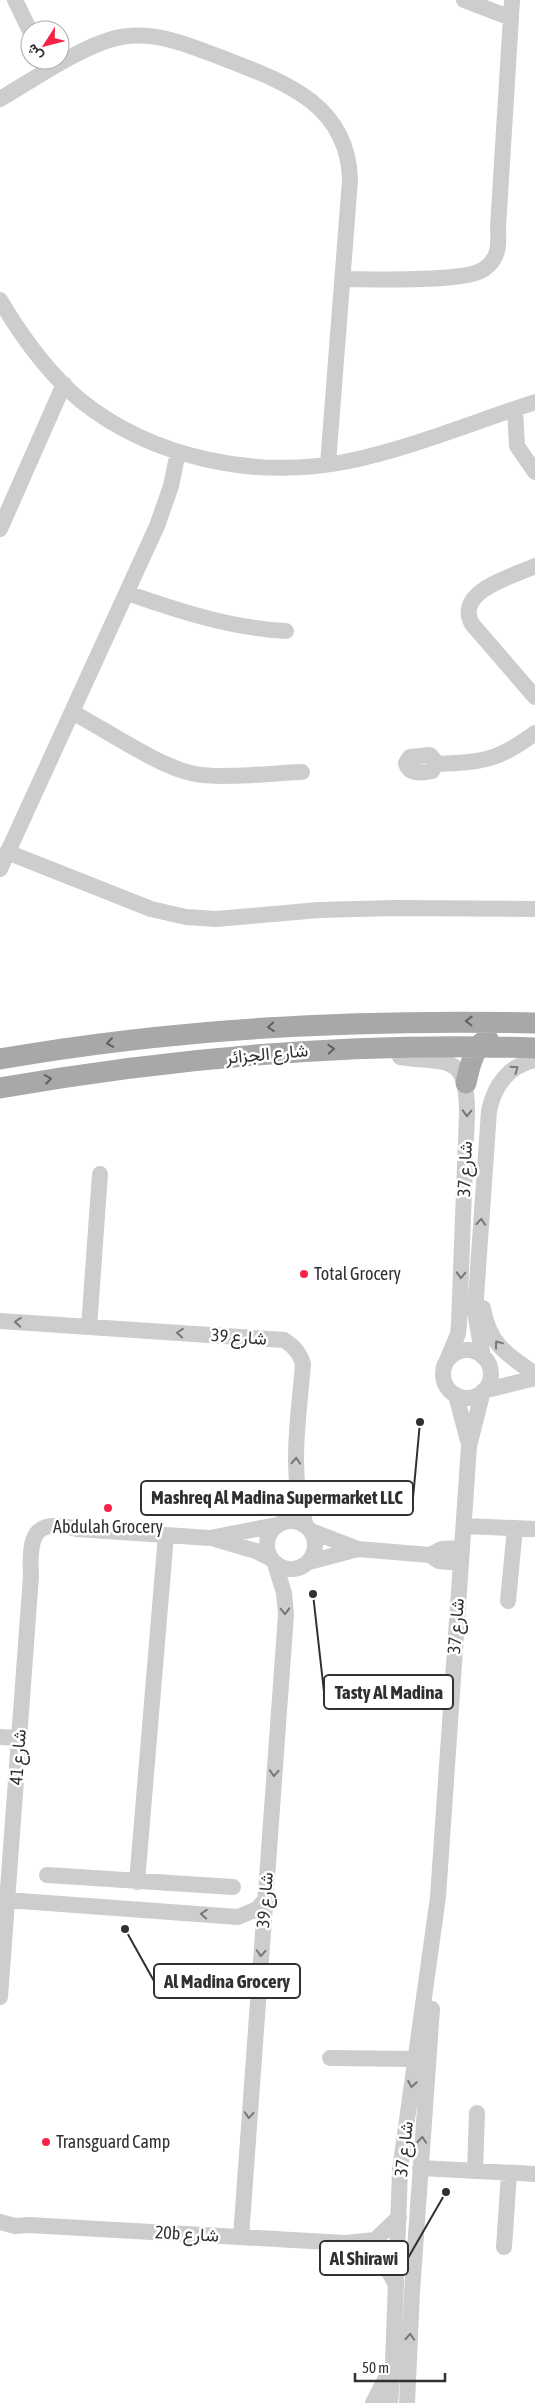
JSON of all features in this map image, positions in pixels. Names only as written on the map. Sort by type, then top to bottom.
[{"type":"main road","name":"شارع الجزائر","points":[[0,1059],[144,1038],[272,1027],[391,1022],[535,1023]]},
{"type":"main road","points":[[466,1083],[468,1069],[483,1040],[497,1035],[535,1037]]},
{"type":"main road","name":"شارع الجزائر","points":[[0,1088],[129,1067],[260,1053],[372,1047],[479,1045],[535,1048]]},
{"type":"street","points":[[15,0],[25,20]]},
{"type":"street","points":[[464,0],[512,7]]},
{"type":"street","points":[[488,0],[512,7]]},
{"type":"street","points":[[343,279],[420,279],[475,274],[490,265],[498,252],[512,7]]},
{"type":"street","points":[[70,56],[102,42],[122,37],[146,36],[189,46],[278,80],[299,91],[311,100],[331,121],[342,138],[348,157],[350,180],[335,395],[335,463]]},
{"type":"street","points":[[0,99],[40,70]]},
{"type":"street","points":[[0,300],[23,337],[69,389],[94,411],[128,432],[185,454],[221,462],[262,467],[308,467],[335,463],[382,452],[535,402]]},
{"type":"street","points":[[1,523],[69,389]]},
{"type":"street","points":[[508,411],[517,447],[535,472]]},
{"type":"street","points":[[0,869],[157,526],[172,500],[185,454]]},
{"type":"street","points":[[535,566],[481,591],[473,598],[468,609],[472,624],[535,698]]},
{"type":"street","points":[[129,587],[196,615],[242,626],[286,631]]},
{"type":"street","points":[[70,717],[195,774],[302,772]]},
{"type":"street","points":[[436,764],[472,763],[490,759],[516,748],[535,733]]},
{"type":"street","points":[[10,847],[74,877],[151,909],[201,918],[319,910],[535,909]]},
{"type":"street","points":[[372,1047],[403,1057],[426,1058],[446,1062],[461,1073],[466,1083]]},
{"type":"street","name":"شارع 37","points":[[485,1359],[476,1322],[491,1102],[500,1083],[509,1072],[522,1064],[535,1060]]},
{"type":"street","name":"شارع 37","points":[[447,1360],[458,1334],[459,1324],[466,1083]]},
{"type":"street","points":[[89,1327],[100,1174]]},
{"type":"street","points":[[478,1276],[485,1319],[491,1334],[504,1352],[535,1376]]},
{"type":"street","name":"شارع 39","points":[[0,1321],[284,1340],[295,1348],[304,1364],[296,1466],[299,1502],[308,1528]]},
{"type":"street","points":[[465,1350],[478,1353],[485,1359],[535,1376],[483,1391],[469,1398],[456,1395],[450,1391],[444,1380],[444,1366],[452,1355],[465,1350]]},
{"type":"street","points":[[483,1391],[491,1375],[485,1359]]},
{"type":"street","name":"شارع 37","points":[[407,2403],[420,2168],[436,1960],[438,1897],[469,1446],[483,1391]]},
{"type":"street","name":"شارع 37","points":[[456,1395],[469,1446]]},
{"type":"street","points":[[210,1538],[292,1521],[358,1549],[430,1555],[442,1549],[461,1556]]},
{"type":"street","points":[[273,1561],[266,1544],[272,1530],[277,1525]]},
{"type":"street","points":[[464,1526],[535,1529]]},
{"type":"street","points":[[137,1882],[166,1535],[210,1538],[256,1551],[289,1570],[304,1566],[313,1556],[316,1543],[308,1528]]},
{"type":"street","points":[[508,1602],[515,1528]]},
{"type":"street","name":"شارع 41","points":[[0,1995],[31,1576],[37,1552],[43,1542],[55,1534],[77,1530],[166,1535]]},
{"type":"street","points":[[309,1562],[358,1549]]},
{"type":"street","name":"شارع 39","points":[[241,2237],[286,1616],[284,1593],[273,1561]]},
{"type":"street","points":[[0,1737],[19,1738]]},
{"type":"street","points":[[51,1903],[51,1876],[233,1887]]},
{"type":"street","points":[[150,1910],[155,1883]]},
{"type":"street","name":"شارع 37","points":[[390,2403],[400,2170],[438,1897]]},
{"type":"street","points":[[7,1900],[238,1917],[256,1909],[265,1900]]},
{"type":"street","points":[[330,2058],[415,2059]]},
{"type":"street","points":[[475,2171],[477,2113]]},
{"type":"street","points":[[420,2168],[535,2174]]},
{"type":"street","points":[[504,2247],[509,2173]]},
{"type":"street","points":[[0,2213],[29,2224]]},
{"type":"street","name":"20b شارع","points":[[29,2224],[345,2243],[375,2240],[399,2218]]},
{"type":"street","points":[[0,2222],[15,2226],[29,2224]]},
{"type":"street","name":"20b شارع","points":[[345,2243],[376,2254],[385,2264],[396,2285]]},
{"type":"street","points":[[373,2403],[393,2364]]},
{"type":"place","name":"Total Grocery","points":[[304,1274]]},
{"type":"place","name":"Mashreq Al Madina Supermarket LLC","points":[[420,1422]]},
{"type":"place","name":"Abdulah Grocery","points":[[108,1508]]},
{"type":"place","name":"Tasty Al Madina","points":[[313,1594]]},
{"type":"place","name":"Al Madina Grocery","points":[[125,1929]]},
{"type":"place","name":"Transguard Camp","points":[[46,2142]]},
{"type":"place","name":"Al Shirawi","points":[[446,2192]]}]
